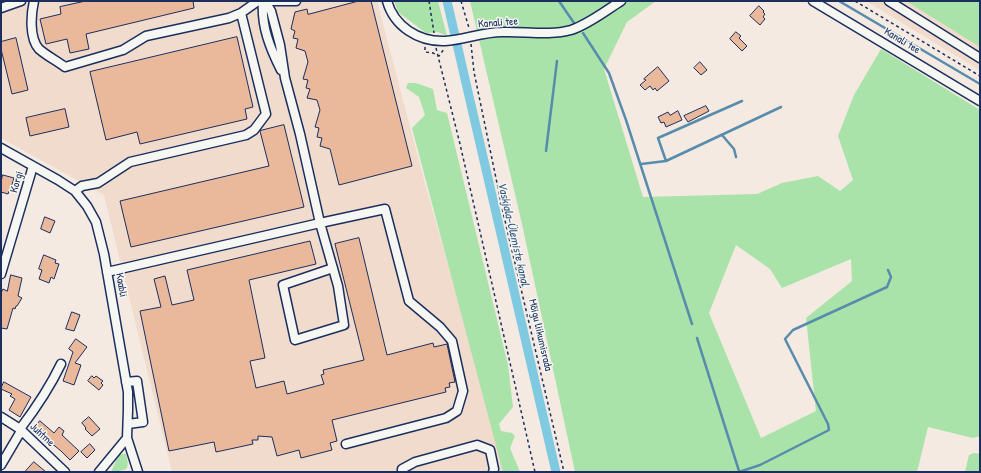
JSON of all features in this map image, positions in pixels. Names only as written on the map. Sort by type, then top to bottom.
[{"type":"street","points":[[1,8],[21,1]]},
{"type":"street","points":[[34,1],[31,14],[32,34],[38,48],[65,66],[123,50],[146,36],[230,18],[241,13],[258,1]]},
{"type":"street","points":[[264,1],[262,13],[270,47],[285,78],[300,134],[320,223],[338,286],[344,325],[295,340],[282,285],[332,268]]},
{"type":"street","points":[[273,1],[296,1]]},
{"type":"street","name":"Kanali tee","points":[[387,1],[393,15],[406,29],[415,34],[434,40],[445,41],[501,32],[556,32],[571,30],[588,22],[621,1]]},
{"type":"street","name":"Kanali tee","points":[[813,1],[980,101]]},
{"type":"street","points":[[889,1],[980,58]]},
{"type":"street","points":[[74,191],[82,186],[98,183],[130,162],[246,135],[254,130],[266,114],[241,13]]},
{"type":"street","name":"Kaabli","points":[[1,148],[58,180],[74,191],[87,206],[96,222],[101,238],[126,382],[128,398],[127,438],[138,472]]},
{"type":"street","name":"Korgi","points":[[1,274],[33,166]]},
{"type":"street","points":[[107,272],[386,209],[409,302],[440,326],[452,342],[463,391],[457,411],[446,418],[346,444]]},
{"type":"street","points":[[1,465],[20,430],[38,407],[50,387],[61,364]]},
{"type":"street","points":[[126,382],[137,381],[143,422],[128,424]]},
{"type":"street","name":"Juhtme","points":[[1,417],[20,430],[65,472]]},
{"type":"street","points":[[99,472],[127,438]]},
{"type":"street","points":[[402,472],[402,469],[415,462],[477,445],[490,450],[494,468],[493,472]]},
{"type":"path","points":[[429,1],[434,40],[460,144],[535,472]]},
{"type":"path","name":"Mõigu liikumisrada","points":[[461,1],[474,72],[502,204],[564,472]]},
{"type":"path","points":[[855,1],[980,76]]},
{"type":"shaded area","points":[[1,1],[377,1],[425,184],[507,472],[172,472],[104,195],[1,138]]},
{"type":"shaded area","points":[[866,1],[980,1],[980,70],[976,68]]},
{"type":"green space","points":[[394,1],[438,1],[447,36],[438,32],[426,33],[398,12]]},
{"type":"green space","points":[[470,1],[656,1],[627,22],[604,69],[643,197],[757,194],[782,183],[818,176],[840,191],[853,180],[838,136],[854,95],[881,49],[980,110],[980,436],[973,438],[928,427],[917,472],[575,472],[522,224]],"holes":[[[736,245],[770,269],[782,288],[851,259],[852,281],[806,318],[816,411],[761,438],[709,313]]]},
{"type":"green space","points":[[906,1],[980,1],[980,47]]},
{"type":"green space","points":[[408,83],[416,83],[433,89],[437,110],[447,113],[508,365],[513,407],[499,424],[501,431],[512,433],[515,436],[510,448],[520,472],[503,472],[412,128],[425,115],[419,97],[406,88]]},
{"type":"green space","points":[[974,453],[980,454],[980,472],[965,472],[969,455]]},
{"type":"green space","points":[[121,454],[126,454],[128,464],[126,469],[111,472],[118,456]]},
{"type":"building","points":[[86,1],[193,1],[194,8],[86,34],[89,49],[70,53],[67,39],[46,44],[40,19],[61,14],[60,7]]},
{"type":"building","points":[[359,1],[371,1],[412,166],[339,185],[330,149],[320,146],[322,138],[317,137],[319,128],[315,127],[320,110],[317,100],[307,98],[310,89],[306,88],[308,80],[303,79],[308,62],[305,51],[296,48],[298,39],[293,38],[295,31],[291,29],[295,12],[307,9],[308,14]]},
{"type":"building","points":[[759,6],[765,14],[763,17],[765,19],[760,25],[750,16]]},
{"type":"building","points":[[736,32],[741,36],[739,38],[747,46],[742,51],[730,39]]},
{"type":"building","points":[[237,37],[253,107],[245,109],[247,119],[140,144],[137,132],[106,140],[90,72]]},
{"type":"building","points":[[16,38],[28,90],[12,94],[1,49],[1,42]]},
{"type":"building","points":[[700,62],[707,70],[701,75],[694,68]]},
{"type":"building","points":[[658,67],[669,81],[657,91],[655,88],[653,90],[650,86],[645,90],[640,85],[646,80],[644,79]]},
{"type":"building","points":[[706,106],[709,111],[688,122],[684,116]]},
{"type":"building","points":[[65,109],[69,127],[30,136],[26,118]]},
{"type":"building","points":[[678,111],[682,120],[666,127],[664,122],[661,123],[658,117],[668,112],[670,115]]},
{"type":"building","points":[[284,125],[304,207],[131,247],[120,201],[269,166],[260,131]]},
{"type":"building","points":[[3,175],[14,178],[8,194],[1,192]]},
{"type":"building","points":[[45,217],[55,221],[50,233],[41,229]]},
{"type":"building","points":[[359,238],[387,355],[433,343],[434,347],[447,344],[455,382],[449,383],[450,387],[445,388],[446,392],[332,420],[337,441],[330,443],[332,450],[301,458],[299,450],[277,456],[272,437],[258,436],[258,440],[252,440],[253,444],[216,452],[214,442],[169,451],[140,311],[161,307],[154,279],[165,276],[172,305],[194,300],[187,270],[310,241],[316,264],[249,280],[265,358],[250,361],[256,388],[284,381],[287,394],[324,384],[321,375],[324,374],[323,370],[364,360],[335,244]]},
{"type":"building","points":[[44,255],[56,260],[55,263],[59,264],[54,279],[51,277],[49,283],[39,279],[42,270],[39,269]]},
{"type":"building","points":[[11,275],[22,278],[18,296],[22,298],[15,309],[13,308],[7,329],[1,328],[1,293],[3,289],[7,291]]},
{"type":"building","points":[[72,312],[80,315],[74,331],[66,329]]},
{"type":"building","points":[[76,339],[87,347],[75,363],[81,365],[74,385],[63,381],[73,352],[69,349]]},
{"type":"building","points":[[92,376],[94,378],[96,376],[103,381],[101,383],[103,385],[99,390],[88,381]]},
{"type":"building","points":[[4,382],[31,397],[20,417],[9,410],[15,399],[10,396],[12,394],[1,389]]},
{"type":"building","points":[[89,417],[100,429],[92,436],[85,429],[86,428],[82,423]]},
{"type":"building","points":[[40,421],[54,433],[59,427],[64,431],[62,435],[79,451],[70,460],[34,429]]},
{"type":"building","points":[[90,444],[95,450],[87,458],[81,452]]},
{"type":"building","points":[[34,462],[46,472],[25,472]]},
{"type":"waterway","name":"Vaskjala-Ülemiste kanal","points":[[447,1],[556,472]]},
{"type":"waterway","points":[[559,1],[574,23]]},
{"type":"waterway","points":[[839,1],[980,84]]},
{"type":"waterway","points":[[583,33],[609,73],[626,120],[692,324]]},
{"type":"waterway","points":[[546,151],[557,61]]},
{"type":"waterway","points":[[666,161],[658,138],[742,101]]},
{"type":"waterway","points":[[641,164],[666,161],[781,107]]},
{"type":"waterway","points":[[722,135],[734,149],[736,157]]},
{"type":"waterway","points":[[739,472],[760,465],[829,430],[828,424],[785,339],[793,330],[887,287],[891,277],[888,270]]},
{"type":"waterway","points":[[697,338],[739,471]]}]
